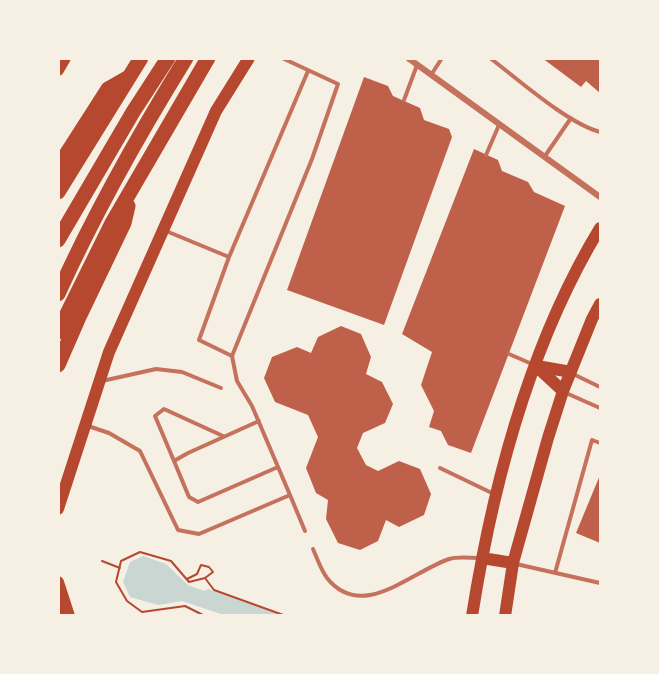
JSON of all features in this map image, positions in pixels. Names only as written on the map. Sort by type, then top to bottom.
[{"type":"highway","points":[[58,192],[141,58]]},
{"type":"highway","points":[[58,240],[133,112],[168,58]]},
{"type":"highway","points":[[58,294],[81,243],[147,122],[186,58]]},
{"type":"highway","points":[[58,332],[133,186],[208,58]]},
{"type":"highway","points":[[58,167],[108,89],[129,77]]},
{"type":"highway","points":[[58,365],[124,223],[133,186]]},
{"type":"highway","points":[[58,611],[62,615]]},
{"type":"main road","points":[[58,70],[65,58]]},
{"type":"main road","points":[[58,509],[109,352],[216,111],[249,58]]},
{"type":"main road","points":[[472,615],[503,459],[560,303],[600,228]]},
{"type":"main road","points":[[505,615],[513,563],[563,391],[600,304]]},
{"type":"main road","points":[[536,366],[570,372]]},
{"type":"main road","points":[[536,366],[563,391]]},
{"type":"main road","points":[[482,558],[513,563]]},
{"type":"main road","points":[[58,582],[69,615]]},
{"type":"street","points":[[408,58],[600,196]]},
{"type":"lane","points":[[282,58],[338,84],[312,159],[232,356],[237,381],[259,421],[305,531]]},
{"type":"lane","points":[[431,75],[442,58]]},
{"type":"lane","points":[[490,58],[571,118],[586,128],[600,132]]},
{"type":"lane","points":[[404,100],[417,64]]},
{"type":"lane","points":[[232,356],[199,340],[229,257],[308,70]]},
{"type":"lane","points":[[545,156],[571,118]]},
{"type":"lane","points":[[486,155],[500,124]]},
{"type":"lane","points":[[164,230],[229,257]]},
{"type":"lane","points":[[509,354],[536,366]]},
{"type":"lane","points":[[99,382],[156,369],[182,372],[221,388]]},
{"type":"lane","points":[[570,372],[600,387]]},
{"type":"lane","points":[[563,391],[573,398],[600,408]]},
{"type":"lane","points":[[224,436],[164,409],[155,416],[189,497],[198,502],[278,466]]},
{"type":"lane","points":[[174,461],[259,421]]},
{"type":"lane","points":[[85,425],[109,433],[140,451],[178,530],[199,534],[290,495]]},
{"type":"lane","points":[[555,573],[592,440],[600,443]]},
{"type":"lane","points":[[440,468],[495,494]]},
{"type":"lane","points":[[313,549],[329,581],[345,593],[364,597],[403,582],[450,559],[482,558]]},
{"type":"lane","points":[[513,563],[600,584]]},
{"type":"path","points":[[187,579],[197,574],[201,565],[213,572],[205,578],[189,582],[171,561],[140,552],[121,561],[116,582],[128,602],[142,612],[185,606],[205,615]]},
{"type":"path","points":[[102,561],[120,568]]},
{"type":"path","points":[[205,578],[214,590],[286,615]]},
{"type":"shaded area","points":[[143,556],[166,564],[188,585],[204,591],[208,589],[280,615],[224,615],[182,601],[158,605],[130,597],[123,582],[130,562]]},
{"type":"building","points":[[542,58],[600,58],[600,93],[586,81],[581,87]]},
{"type":"building","points":[[364,77],[388,86],[393,96],[420,108],[424,120],[449,129],[452,137],[384,325],[287,290]]},
{"type":"building","points":[[474,149],[498,160],[502,171],[528,182],[534,192],[565,206],[471,453],[448,445],[441,431],[429,427],[434,411],[421,385],[432,352],[402,334]]},
{"type":"building","points":[[341,326],[361,334],[371,357],[366,374],[382,382],[393,404],[385,423],[363,433],[357,448],[366,465],[378,471],[399,461],[420,469],[431,494],[424,515],[399,527],[386,520],[378,541],[360,550],[338,543],[326,519],[328,500],[316,493],[306,468],[318,437],[308,415],[275,402],[264,378],[272,357],[297,347],[311,353],[318,337]]},
{"type":"building","points":[[600,475],[600,543],[576,533]]}]
